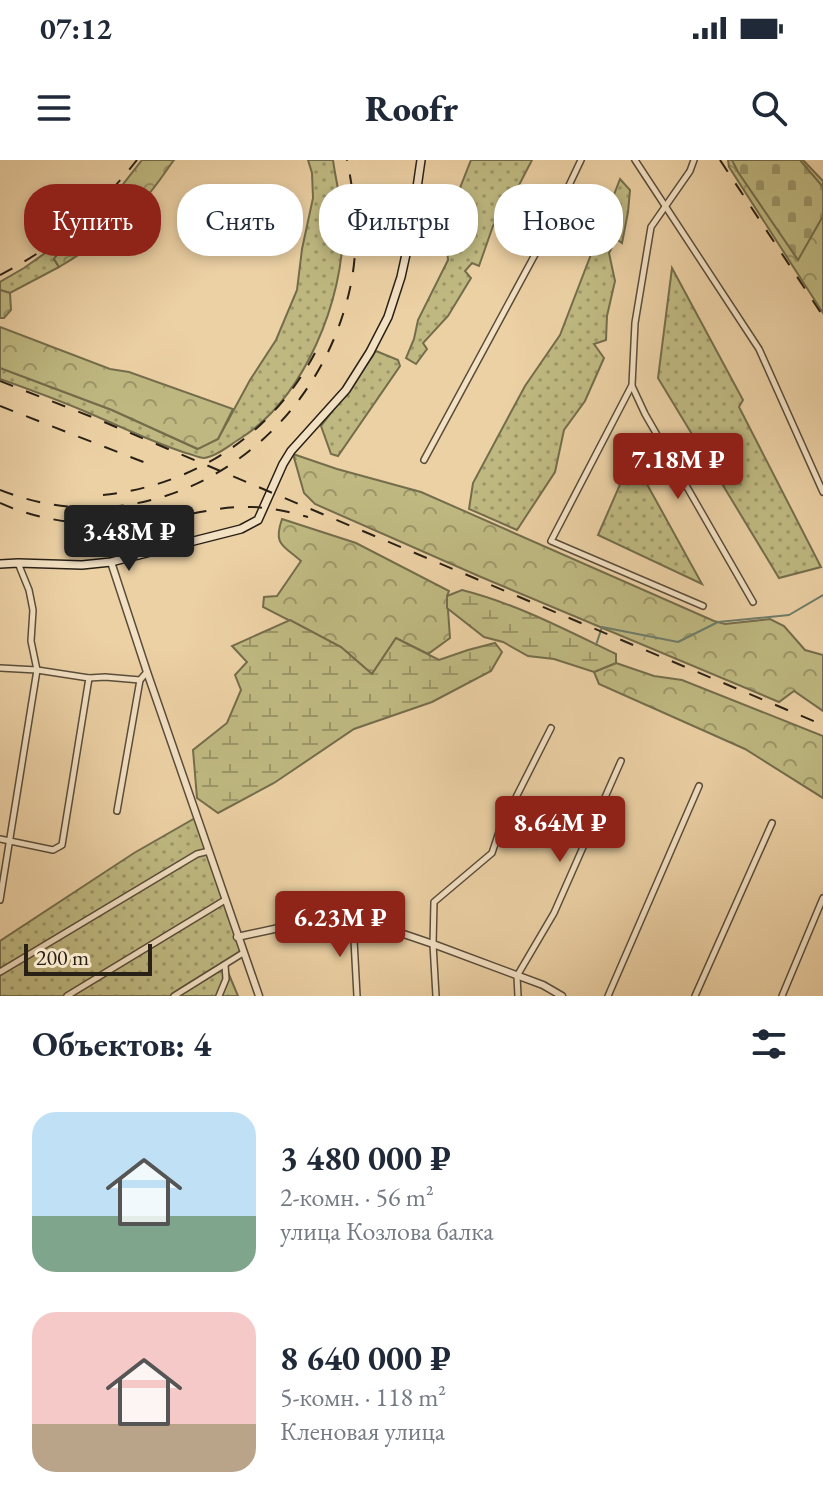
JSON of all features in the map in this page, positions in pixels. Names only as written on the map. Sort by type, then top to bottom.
[{"type":"main road","points":[[0,564],[71,566],[111,562],[249,527],[258,520],[291,451],[346,390],[388,317],[410,236],[421,160]]},
{"type":"street","points":[[424,460],[545,236],[581,160]]},
{"type":"street","points":[[635,160],[759,349],[823,492]]},
{"type":"street","points":[[694,160],[690,171],[651,227],[635,323],[632,385],[551,541],[703,606]]},
{"type":"street","points":[[632,385],[645,414],[753,602]]},
{"type":"street","points":[[111,562],[259,996]]},
{"type":"street","points":[[0,900],[37,670],[31,641],[33,610],[18,563]]},
{"type":"street","points":[[0,668],[140,680]]},
{"type":"street","points":[[117,811],[140,680],[147,672]]},
{"type":"street","points":[[0,839],[53,850],[62,845],[89,678]]},
{"type":"street","points":[[436,996],[434,902],[492,853],[500,829],[551,728]]},
{"type":"street","points":[[518,996],[517,976],[554,913],[621,761]]},
{"type":"street","points":[[608,996],[699,786]]},
{"type":"street","points":[[695,996],[772,823]]},
{"type":"street","points":[[0,972],[197,854],[209,851]]},
{"type":"street","points":[[782,996],[823,898]]},
{"type":"street","points":[[67,996],[225,900]]},
{"type":"street","points":[[353,921],[357,996]]},
{"type":"street","points":[[237,937],[288,926],[353,921],[380,926],[433,944],[543,985],[562,996]]},
{"type":"street","points":[[174,996],[243,953]]},
{"type":"street","points":[[219,996],[226,979],[225,965]]},
{"type":"green space","points":[[142,160],[174,160],[157,184],[123,184]]},
{"type":"green space","points":[[308,160],[333,160],[337,184],[319,184],[319,256],[342,256],[328,314],[302,372],[284,398],[264,420],[223,450],[200,457],[0,379],[0,368],[112,410],[197,449],[218,439],[276,340],[297,290],[313,198]]},
{"type":"green space","points":[[471,160],[532,160],[520,184],[494,184],[494,224],[479,266],[472,263],[465,271],[471,278],[448,316],[423,343],[427,349],[416,364],[406,358],[418,320],[448,256],[478,256],[478,184],[462,184]]},
{"type":"green space","points":[[728,160],[803,160],[823,181],[823,313],[729,167]]},
{"type":"green space","points":[[732,160],[800,160],[823,187],[823,216],[798,260],[738,172]]},
{"type":"green space","points":[[620,179],[630,190],[623,238],[623,184],[618,184]]},
{"type":"green space","points":[[41,256],[56,256],[54,259],[59,267],[10,293],[0,290],[0,282]]},
{"type":"green space","points":[[56,256],[76,256],[59,267],[54,259]]},
{"type":"green space","points":[[590,256],[610,256],[615,281],[607,316],[606,340],[594,344],[604,358],[585,401],[564,430],[555,472],[517,530],[469,509],[473,483],[525,386],[560,335]]},
{"type":"green space","points":[[672,268],[743,400],[739,407],[821,567],[779,578],[658,378]]},
{"type":"green space","points":[[0,290],[10,293],[11,310],[4,318],[0,318]]},
{"type":"green space","points":[[0,327],[110,369],[129,372],[233,409],[218,439],[198,449],[112,410],[0,368]]},
{"type":"green space","points":[[376,351],[398,360],[400,366],[338,456],[331,454],[321,426]]},
{"type":"green space","points":[[293,454],[421,492],[714,621],[725,624],[770,619],[784,626],[805,650],[823,655],[823,711],[794,691],[779,702],[315,504],[304,493]]},
{"type":"green space","points":[[632,457],[702,584],[598,535]]},
{"type":"green space","points":[[282,519],[356,543],[449,591],[450,638],[428,654],[396,638],[372,674],[341,647],[263,607],[264,597],[277,596],[301,561],[281,544],[279,528]]},
{"type":"green space","points":[[462,590],[522,610],[560,627],[616,654],[616,663],[594,672],[554,659],[528,656],[503,642],[484,637],[447,608],[447,596]]},
{"type":"green space","points":[[290,620],[341,647],[372,674],[396,638],[439,660],[495,643],[502,652],[491,671],[432,702],[354,729],[274,783],[218,813],[197,798],[193,750],[227,723],[241,690],[235,675],[247,662],[232,646]]},
{"type":"green space","points":[[616,663],[654,676],[682,680],[823,736],[823,798],[745,749],[599,684],[594,672]]},
{"type":"green space","points":[[197,817],[243,953],[225,965],[238,996],[0,996],[0,941],[134,853]]},
{"type":"waterway","points":[[596,645],[602,627],[678,642],[718,622],[789,615],[823,595]]},
{"type":"railway","points":[[0,275],[39,252],[75,225],[108,194],[137,160]]},
{"type":"railway","points":[[0,490],[56,505],[111,507],[164,496],[214,475],[258,444],[296,404],[325,357],[346,304],[356,232],[347,160]]},
{"type":"railway","points":[[720,160],[823,316]]},
{"type":"railway","points":[[103,495],[171,479],[202,466],[231,448],[257,428],[281,403],[302,376],[319,345]]},
{"type":"railway","points":[[0,381],[823,725]]},
{"type":"railway","points":[[0,406],[151,465]]},
{"type":"railway","points":[[0,503],[43,517],[86,523],[130,523],[243,507],[274,509],[308,517]]}]
